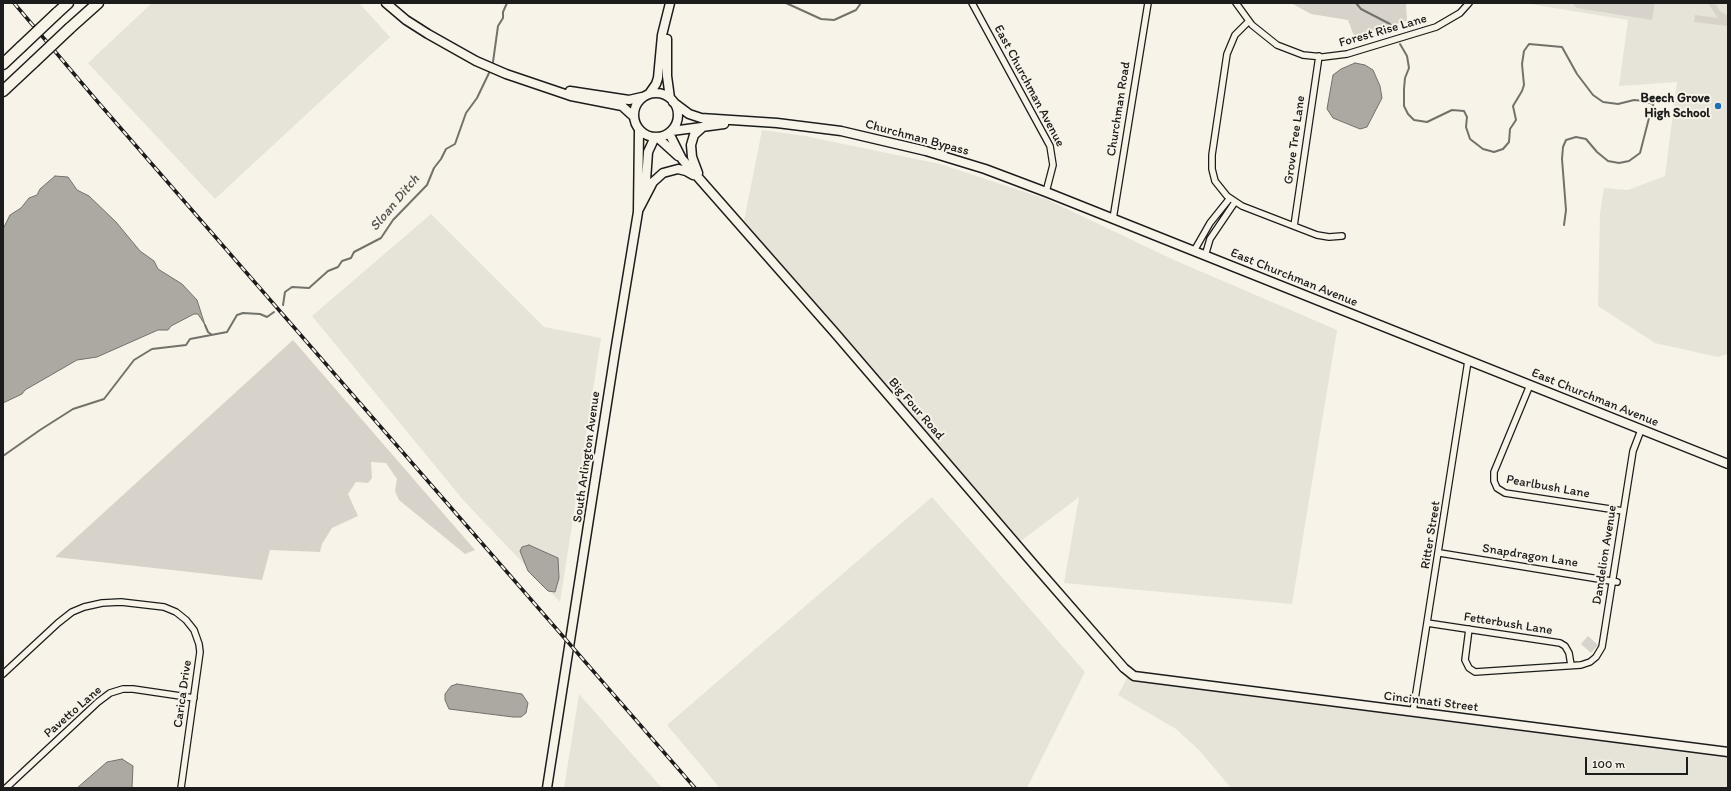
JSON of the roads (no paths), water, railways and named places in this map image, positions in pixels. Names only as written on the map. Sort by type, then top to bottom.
[{"type":"highway","points":[[3,64],[68,3]]},
{"type":"highway","points":[[3,91],[98,3]]},
{"type":"street","points":[[386,3],[406,20],[466,56],[506,74],[581,99],[622,106],[633,116],[639,130],[646,135],[656,137],[670,132],[677,120],[676,108],[672,100],[666,76],[668,16],[670,3]]},
{"type":"street","name":"East Churchman Avenue","points":[[972,3],[1050,146],[1053,165],[1046,192],[1728,464]]},
{"type":"street","name":"Churchman Road","points":[[1113,219],[1148,3]]},
{"type":"street","name":"Forest Rise Lane","points":[[1236,3],[1249,21],[1262,35],[1285,49],[1303,55],[1319,56],[1347,54],[1436,27],[1460,13],[1469,3]]},
{"type":"street","points":[[633,116],[635,106],[656,84],[658,78],[662,35],[668,16]]},
{"type":"street","points":[[1249,21],[1240,29],[1230,45],[1212,154],[1212,169],[1216,184],[1235,202],[1317,235],[1329,237],[1342,236]]},
{"type":"street","name":"Grove Tree Lane","points":[[1294,226],[1319,56]]},
{"type":"street","points":[[555,90],[629,100],[660,93],[672,100]]},
{"type":"street","name":"Churchman Bypass","points":[[672,100],[689,114],[701,118],[777,123],[841,131],[902,144],[956,159],[1046,192]]},
{"type":"street","name":"Churchman Bypass","points":[[670,132],[704,126],[777,123]]},
{"type":"street","points":[[702,181],[692,157],[690,145],[694,135],[704,126]]},
{"type":"street","name":"South Arlington Avenue","points":[[547,788],[638,212],[639,130]]},
{"type":"street","name":"Big Four Road","points":[[670,132],[682,159]]},
{"type":"street","points":[[644,199],[648,152],[656,137]]},
{"type":"street","name":"Big Four Road","points":[[656,137],[682,159],[702,181],[1036,567],[1131,674]]},
{"type":"street","points":[[638,212],[653,182],[668,171],[682,170],[702,181]]},
{"type":"street","points":[[1194,251],[1210,223],[1230,198]]},
{"type":"street","points":[[1205,256],[1210,239],[1235,202]]},
{"type":"street","name":"Ritter Street","points":[[1413,712],[1440,553],[1468,361]]},
{"type":"street","name":"Pearlbush Lane","points":[[1530,385],[1494,472],[1496,485],[1505,493],[1623,511]]},
{"type":"street","name":"Dandelion Avenue","points":[[1469,629],[1465,660],[1469,668],[1475,672],[1571,665],[1590,662],[1600,652],[1615,581],[1623,511],[1633,450],[1641,430]]},
{"type":"street","name":"Snapdragon Lane","points":[[1440,553],[1615,581]]},
{"type":"street","name":"Carica Drive","points":[[3,674],[58,623],[72,612],[84,607],[102,603],[121,602],[164,607],[176,612],[191,626],[199,644],[200,658],[181,788]]},
{"type":"street","name":"Fetterbush Lane","points":[[1427,623],[1560,643],[1565,646],[1569,652],[1571,665]]},
{"type":"street","name":"Cincinnati Street","points":[[1131,674],[1145,678],[1728,752]]},
{"type":"street","name":"Pavetto Lane","points":[[6,788],[98,702],[110,694],[123,689],[133,689],[194,698]]},
{"type":"waterway","name":"Sloan Ditch","points":[[493,62],[498,26],[503,18],[503,12],[507,3]]},
{"type":"waterway","name":"Sloan Ditch","points":[[786,3],[821,19],[834,20],[856,10],[861,3]]},
{"type":"waterway","points":[[1356,3],[1361,9],[1390,24],[1395,31]]},
{"type":"waterway","points":[[1400,44],[1407,56],[1409,68],[1405,78],[1404,89],[1404,106],[1408,114],[1414,120],[1427,122],[1452,110],[1464,111],[1467,117],[1466,127],[1470,139],[1483,149],[1494,152],[1503,149],[1509,142],[1510,129],[1516,120],[1513,106],[1524,85],[1522,64],[1524,51],[1529,44],[1562,47],[1577,74],[1593,95],[1603,102],[1618,104],[1634,100],[1653,104],[1653,112],[1649,118],[1640,153],[1629,161],[1619,163],[1608,161],[1597,152],[1586,139],[1576,137],[1566,140],[1563,147],[1562,159],[1566,210],[1564,225]]},
{"type":"waterway","name":"Sloan Ditch","points":[[283,305],[285,292],[292,287],[309,288],[328,271],[338,267],[342,261],[351,258],[354,252],[381,238],[393,220],[427,185],[434,168],[446,149],[455,144],[466,113],[477,98],[489,73]]},
{"type":"waterway","name":"Sloan Ditch","points":[[3,456],[73,409],[104,399],[134,360],[152,349],[186,345],[190,339],[227,332],[237,315],[243,313],[260,314],[267,317],[274,312]]},
{"type":"waterway","points":[[205,325],[208,332],[212,335]]},
{"type":"railway","points":[[14,3],[97,101],[695,788]]},
{"type":"place","name":"Beech Grove High School","points":[[1718,106]]}]
